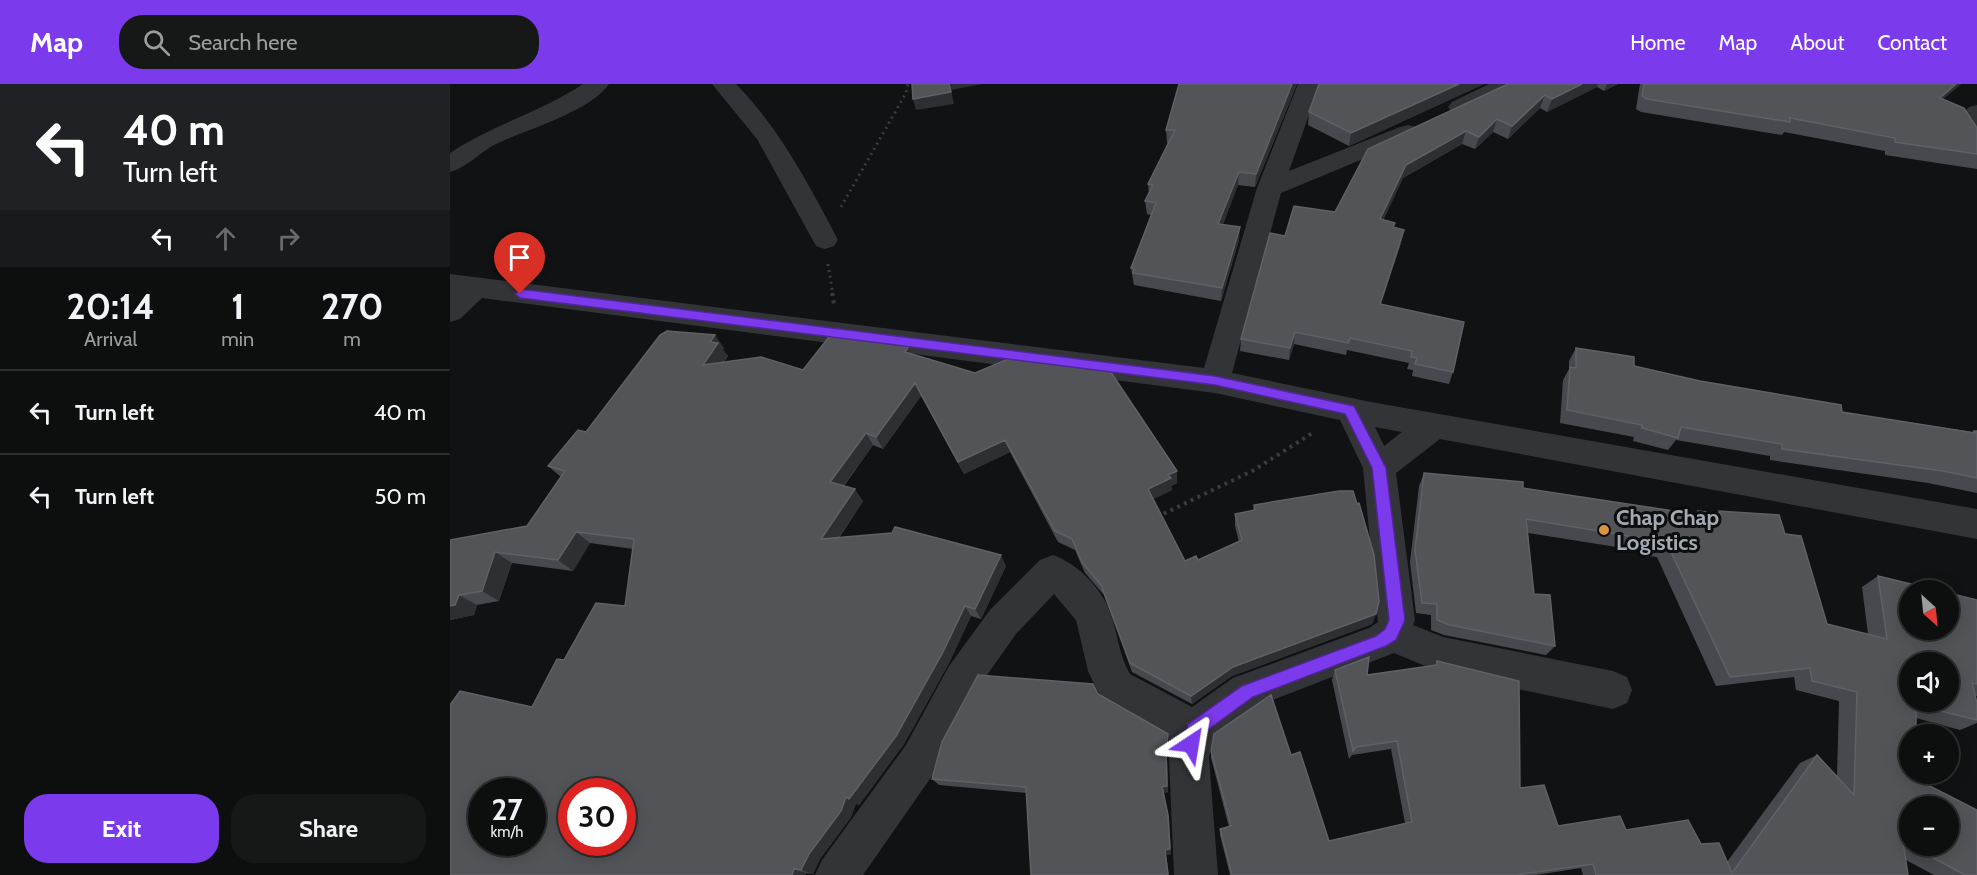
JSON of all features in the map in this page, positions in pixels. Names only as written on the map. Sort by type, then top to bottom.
[{"type":"street","points":[[450,165],[487,139],[567,105],[598,84]]},
{"type":"street","points":[[723,84],[743,103],[785,163],[825,240]]},
{"type":"street","points":[[1215,381],[1270,188],[1309,84]]},
{"type":"street","points":[[1270,188],[1380,145],[1507,84]]},
{"type":"street","points":[[1977,112],[1967,122],[1977,135]]},
{"type":"street","points":[[450,312],[462,286],[838,331],[1215,381],[1435,425],[1977,524]]},
{"type":"street","points":[[1196,875],[1189,758],[1194,730],[1247,692],[1381,641],[1391,634],[1397,620],[1379,468],[1350,409]]},
{"type":"street","points":[[1379,468],[1435,425]]},
{"type":"street","points":[[837,875],[920,759],[962,679],[1003,622],[1053,571],[1080,595],[1093,614],[1107,671],[1116,687],[1194,730]]},
{"type":"street","points":[[1391,634],[1442,655],[1612,690]]},
{"type":"path","points":[[838,331],[825,240],[856,177],[906,93],[908,84]]},
{"type":"path","points":[[1154,519],[1254,470],[1350,409]]},
{"type":"building","points":[[912,84],[949,84],[951,92],[913,99]]},
{"type":"building","points":[[1179,84],[1292,84],[1256,174],[1239,172],[1218,224],[1240,227],[1222,288],[1133,273],[1134,268],[1131,268],[1156,203],[1145,201],[1153,185],[1148,184],[1175,130],[1166,130]]},
{"type":"building","points":[[1319,84],[1459,84],[1351,133],[1309,112]]},
{"type":"building","points":[[1508,84],[1582,84],[1552,99],[1545,95],[1512,126],[1497,119],[1479,137],[1466,131],[1406,165],[1380,219],[1395,223],[1393,227],[1404,230],[1380,304],[1464,322],[1453,372],[1415,364],[1417,358],[1411,357],[1412,351],[1350,338],[1348,343],[1295,332],[1290,348],[1241,339],[1270,233],[1285,236],[1294,206],[1335,212],[1368,149]]},
{"type":"building","points":[[1644,84],[1956,84],[1940,98],[1964,108],[1977,128],[1977,154],[1895,142],[1895,138],[1790,118],[1790,122],[1647,99],[1642,96]]},
{"type":"building","points":[[667,331],[715,335],[710,342],[718,343],[703,365],[761,357],[803,370],[829,337],[857,336],[909,346],[905,352],[975,373],[1013,357],[1110,371],[1177,471],[1168,475],[1171,478],[1148,489],[1185,561],[1196,556],[1198,560],[1242,540],[1235,514],[1255,510],[1254,505],[1339,491],[1353,491],[1357,504],[1359,503],[1374,555],[1379,601],[1376,614],[1233,667],[1191,696],[1130,663],[1101,585],[1082,562],[1072,539],[1055,531],[1005,440],[958,462],[915,383],[876,437],[866,433],[830,482],[855,489],[821,539],[892,533],[895,527],[1001,555],[975,609],[965,606],[943,652],[896,736],[849,799],[846,797],[841,811],[809,854],[801,870],[794,869],[792,875],[450,875],[450,705],[460,691],[532,707],[557,659],[564,660],[596,603],[625,606],[634,539],[576,532],[558,560],[495,552],[482,591],[459,595],[455,605],[450,606],[450,540],[527,526],[565,471],[548,466],[578,430],[586,432],[660,335]]},
{"type":"building","points":[[1576,348],[1634,357],[1634,366],[1700,381],[1841,405],[1842,412],[1975,433],[1974,431],[1977,431],[1977,478],[1943,471],[1782,449],[1782,444],[1681,427],[1678,438],[1642,428],[1642,425],[1567,410],[1570,367],[1576,368]]},
{"type":"building","points":[[1424,473],[1523,482],[1523,488],[1700,515],[1698,511],[1779,515],[1785,534],[1801,536],[1827,624],[1887,639],[1878,576],[1899,581],[1899,640],[1959,640],[1959,596],[1977,600],[1977,684],[1972,683],[1977,703],[1977,720],[1944,712],[1959,712],[1959,652],[1899,652],[1899,712],[1916,712],[1916,724],[1899,724],[1899,784],[1926,784],[1949,796],[1899,796],[1899,856],[1905,856],[1908,875],[1596,875],[1593,864],[1516,875],[1232,875],[1220,829],[1231,826],[1211,751],[1214,734],[1271,695],[1291,755],[1300,752],[1329,841],[1412,822],[1397,741],[1356,747],[1353,751],[1335,670],[1369,657],[1367,675],[1437,665],[1437,661],[1519,681],[1520,788],[1544,785],[1558,826],[1620,816],[1626,830],[1688,820],[1701,844],[1719,843],[1732,873],[1817,755],[1854,795],[1857,692],[1812,681],[1810,668],[1730,677],[1668,546],[1658,544],[1659,541],[1526,519],[1534,594],[1550,595],[1555,646],[1450,625],[1437,620],[1437,604],[1422,603],[1415,550]]},
{"type":"building","points":[[978,675],[1093,684],[1098,694],[1168,734],[1167,786],[1162,787],[1168,815],[1170,849],[1165,850],[1168,875],[1031,875],[1026,787],[932,779],[942,742]]},
{"type":"building","points":[[1959,801],[1977,810],[1977,875],[1965,875],[1930,856],[1959,856]]},
{"type":"place","name":"Chap Chap Logistics","points":[[1604,530]]},
{"type":"route","points":[[520,294],[838,331],[1215,381],[1350,409],[1379,468],[1397,620],[1391,634],[1381,641],[1247,692],[1194,730],[1191,744]]}]
